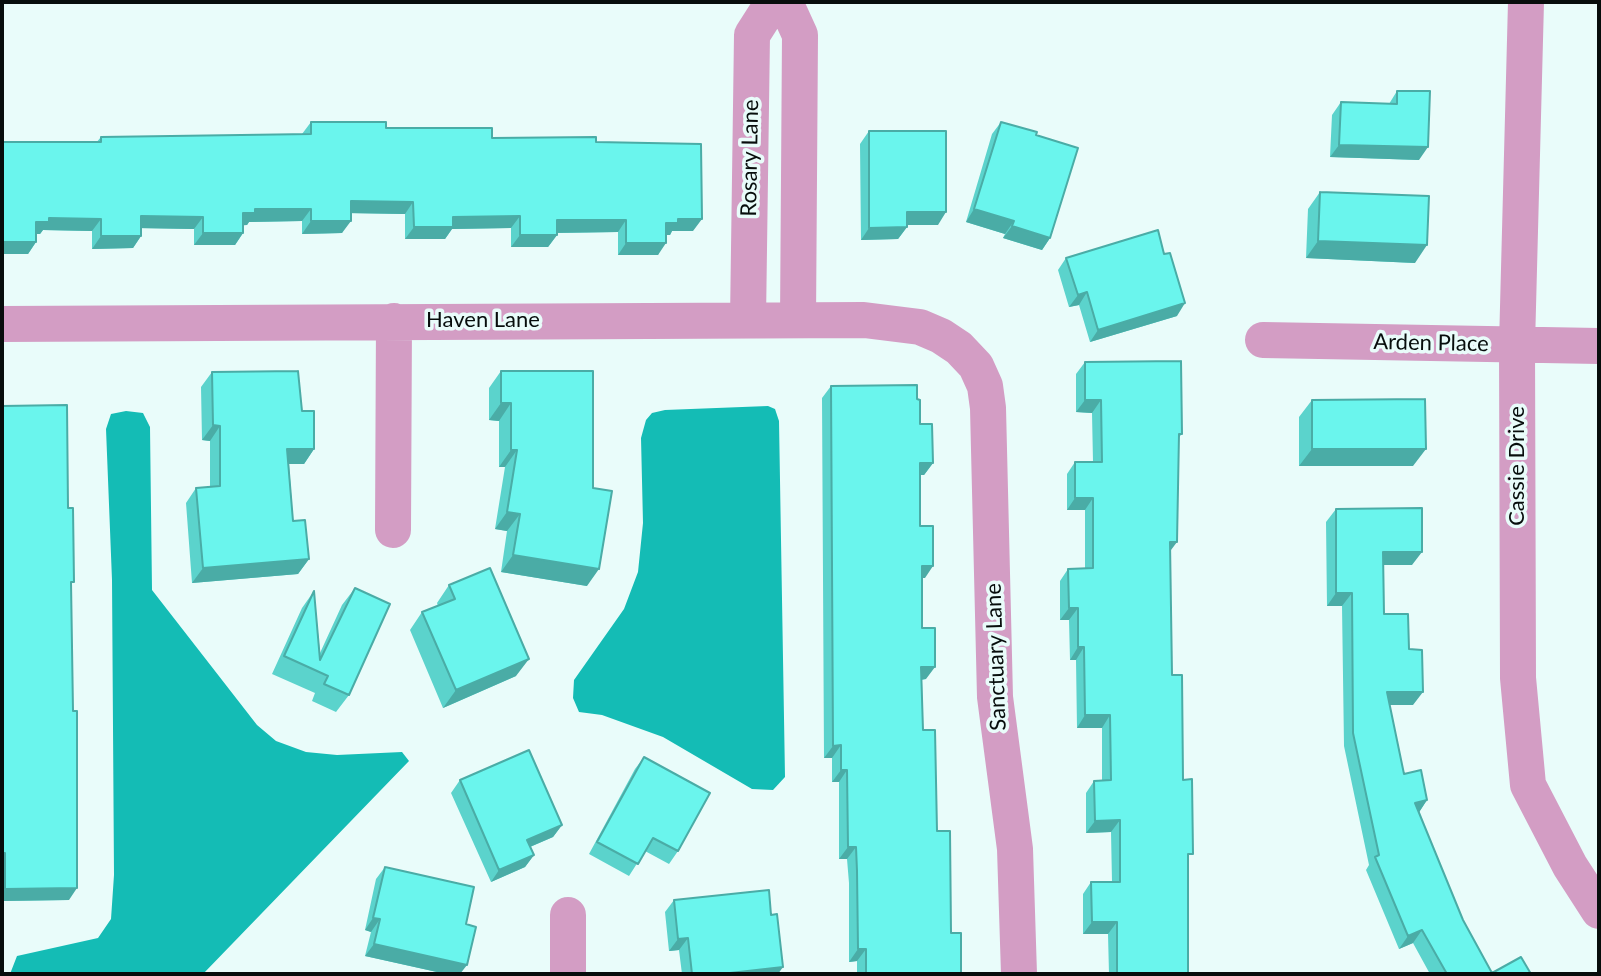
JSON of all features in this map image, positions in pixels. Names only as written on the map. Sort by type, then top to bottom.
[{"type":"street","name":"Rosary Lane","points":[[748,320],[752,35],[773,2]]},
{"type":"street","points":[[785,2],[800,35],[798,320]]},
{"type":"street","name":"Cassie Drive","points":[[1526,2],[1517,345],[1518,678],[1528,785],[1570,866],[1599,911]]},
{"type":"street","name":"Haven Lane","points":[[2,324],[864,320],[909,325],[941,336],[959,348]]},
{"type":"street","points":[[393,530],[394,321]]},
{"type":"street","name":"Arden Place","points":[[1263,340],[1599,346]]},
{"type":"street","name":"Sanctuary Lane","points":[[959,348],[976,366],[985,386],[988,408],[995,697],[1015,849],[1019,974]]},
{"type":"street","points":[[568,915],[568,974]]},
{"type":"water","points":[[768,406],[775,409],[779,421],[785,777],[773,790],[752,789],[663,737],[602,715],[579,712],[573,698],[574,680],[624,609],[638,572],[643,523],[641,438],[646,420],[652,413],[665,410]]},
{"type":"water","points":[[126,411],[143,413],[150,427],[152,590],[257,725],[276,741],[306,752],[337,755],[402,752],[409,761],[203,974],[10,974],[17,956],[98,938],[111,919],[114,875],[112,580],[106,429],[111,414]]},
{"type":"building","points":[[1397,91],[1430,91],[1428,147],[1339,145],[1341,102],[1397,104]]},
{"type":"building","points":[[311,122],[386,122],[386,128],[492,128],[492,138],[596,137],[596,142],[701,144],[702,219],[678,219],[678,223],[666,223],[666,243],[626,243],[626,220],[557,220],[557,235],[520,235],[520,216],[453,217],[453,227],[414,227],[413,202],[351,201],[351,221],[311,221],[311,209],[255,209],[255,213],[243,213],[243,233],[203,233],[203,217],[141,216],[141,236],[101,236],[101,219],[49,218],[49,222],[36,222],[36,242],[2,242],[2,142],[101,142],[101,137],[311,134]]},
{"type":"building","points":[[1001,122],[1078,148],[1050,238],[1012,226],[1014,221],[974,209]]},
{"type":"building","points":[[869,131],[946,131],[946,212],[907,212],[907,227],[869,228]]},
{"type":"building","points":[[1320,192],[1429,196],[1427,245],[1318,241]]},
{"type":"building","points":[[1158,230],[1164,254],[1170,253],[1185,303],[1098,330],[1087,292],[1078,295],[1066,258]]},
{"type":"building","points":[[1181,361],[1182,434],[1179,434],[1177,542],[1170,542],[1172,675],[1182,675],[1183,780],[1192,779],[1193,854],[1188,854],[1188,974],[1117,974],[1117,922],[1092,922],[1091,882],[1120,882],[1120,820],[1095,821],[1094,781],[1111,780],[1110,715],[1085,715],[1084,647],[1078,647],[1078,608],[1069,608],[1068,569],[1093,568],[1093,498],[1075,498],[1075,462],[1102,462],[1101,400],[1085,400],[1085,362]]},
{"type":"building","points":[[298,371],[302,411],[314,411],[314,449],[287,449],[293,521],[305,520],[309,559],[203,568],[196,488],[220,486],[220,426],[213,425],[212,372]]},
{"type":"building","points":[[501,371],[593,371],[593,488],[612,491],[599,569],[513,555],[520,514],[507,512],[517,450],[511,450],[511,403],[501,403]]},
{"type":"building","points":[[917,385],[920,424],[932,424],[933,463],[920,463],[920,526],[933,526],[933,566],[922,566],[922,628],[935,628],[935,667],[921,667],[923,730],[935,730],[937,831],[950,831],[951,933],[961,933],[961,973],[866,974],[866,949],[858,949],[856,847],[848,847],[847,770],[841,770],[841,745],[833,746],[831,386]]},
{"type":"building","points":[[1425,399],[1426,449],[1312,449],[1312,400]]},
{"type":"building","points":[[67,405],[68,508],[73,508],[74,582],[71,582],[73,711],[77,711],[77,888],[5,889],[5,853],[2,853],[2,406]]},
{"type":"building","points":[[1422,508],[1422,552],[1383,552],[1384,614],[1408,614],[1409,649],[1422,650],[1423,692],[1387,692],[1404,774],[1421,770],[1427,800],[1415,803],[1463,920],[1492,973],[1521,957],[1531,974],[1447,974],[1422,930],[1408,936],[1375,857],[1379,855],[1353,733],[1352,593],[1336,593],[1336,509]]},
{"type":"building","points":[[490,568],[529,659],[456,690],[422,612],[455,599],[449,585]]},
{"type":"building","points":[[355,588],[390,604],[349,695],[324,684],[328,676],[284,656],[314,591],[320,660]]},
{"type":"building","points":[[529,750],[562,825],[527,840],[534,855],[499,870],[460,780]]},
{"type":"building","points":[[644,757],[710,793],[678,851],[653,838],[638,864],[597,842]]},
{"type":"building","points":[[385,867],[474,887],[466,924],[476,927],[467,965],[374,944],[380,919],[373,918]]},
{"type":"building","points":[[769,890],[771,915],[777,914],[783,967],[692,974],[688,938],[678,939],[674,900]]}]
